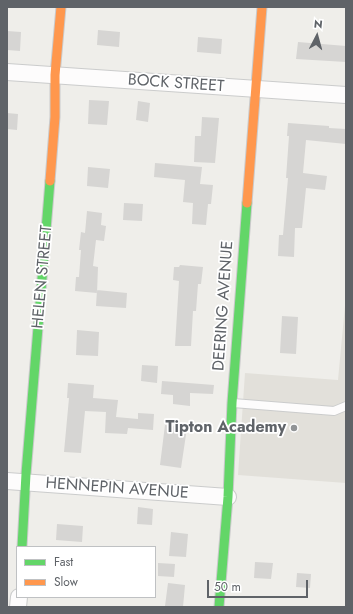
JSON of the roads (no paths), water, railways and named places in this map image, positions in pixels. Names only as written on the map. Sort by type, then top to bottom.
[{"type":"street","name":"HELEN STREET","points":[[22,546],[26,474],[45,256],[55,117],[55,75],[61,7]]},
{"type":"street","name":"DEERING AVENUE","points":[[219,607],[228,497],[232,403],[262,7]]},
{"type":"street","name":"BOCK STREET","points":[[7,72],[346,95]]},
{"type":"street","name":"HENNEPIN AVENUE","points":[[7,481],[26,481],[228,497]]},
{"type":"lane","points":[[232,403],[334,411],[346,406]]},
{"type":"place","name":"Tipton Academy","points":[[294,428]]}]
